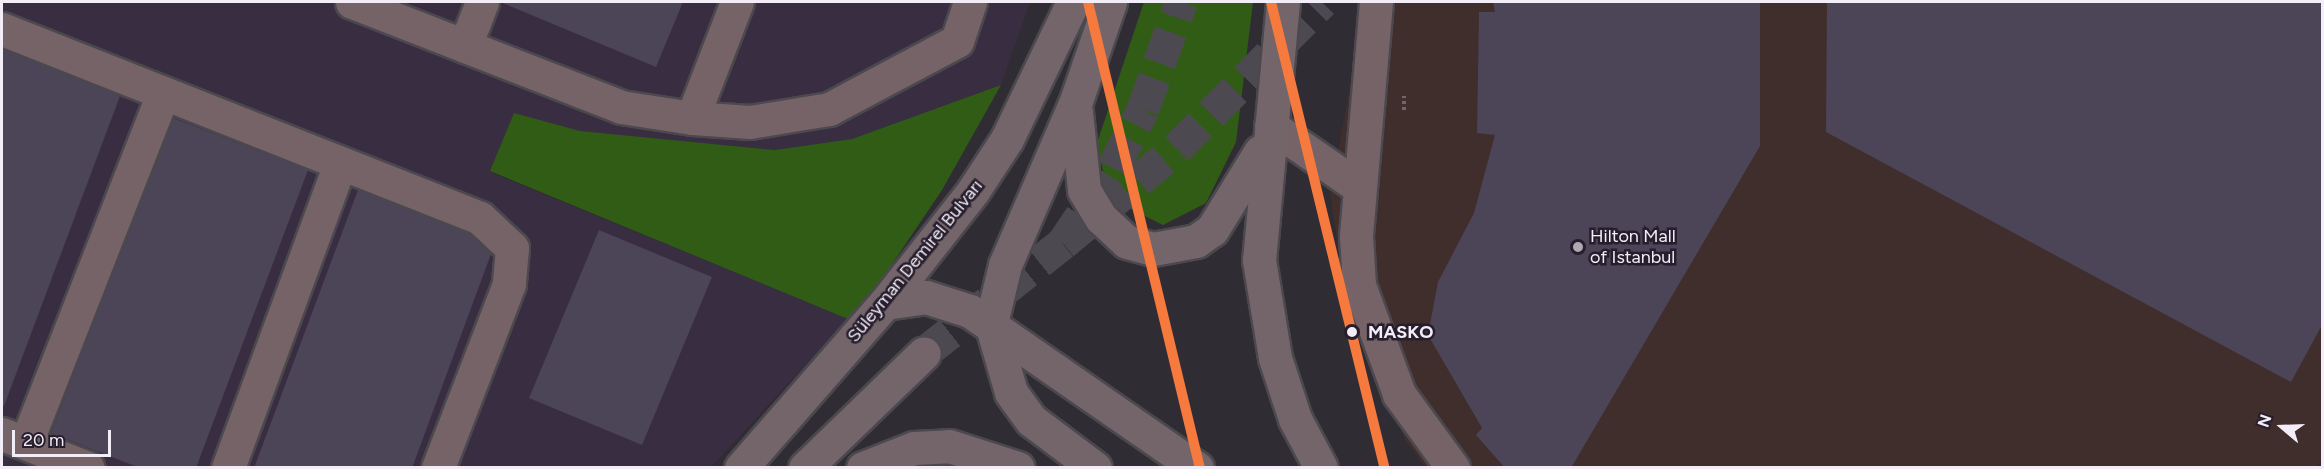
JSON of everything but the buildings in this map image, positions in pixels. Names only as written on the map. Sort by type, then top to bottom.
[{"type":"main road","name":"Süleyman Demirel Bulvarı","points":[[741,468],[942,234],[1007,139],[1073,2]]},
{"type":"main road","points":[[1095,468],[1031,420],[1011,392],[991,323],[1005,265],[1076,101],[1110,2]]},
{"type":"main road","points":[[1283,2],[1260,210],[1265,310],[1295,419],[1321,468]]},
{"type":"main road","points":[[1076,101],[1076,148],[1084,190],[1101,218],[1127,242],[1153,249],[1196,241],[1212,230],[1254,167],[1271,126]]},
{"type":"main road","points":[[885,303],[903,296],[938,299],[991,323],[1197,468]]},
{"type":"main road","points":[[805,468],[924,353]]},
{"type":"main road","points":[[863,468],[914,448],[949,446],[1018,468]]},
{"type":"lane","points":[[352,2],[621,107],[692,118],[750,122],[829,109],[957,41],[970,2]]},
{"type":"lane","points":[[465,46],[482,2]]},
{"type":"lane","points":[[692,118],[737,2]]},
{"type":"lane","points":[[1376,2],[1359,187],[1359,285],[1399,394],[1453,468]]},
{"type":"lane","points":[[2,29],[480,218],[512,248],[509,284],[438,468]]},
{"type":"lane","points":[[88,468],[14,439],[163,93]]},
{"type":"lane","points":[[1271,126],[1359,187]]},
{"type":"lane","points":[[228,468],[340,163]]},
{"type":"shaded area","points":[[2,2],[1030,2],[1001,85],[852,139],[775,150],[579,131],[514,114],[490,172],[848,319],[710,468],[2,467]]},
{"type":"shaded area","points":[[1366,2],[2322,2],[2322,457],[2317,468],[1425,467],[1405,440],[1338,245],[1330,194]]},
{"type":"green space","points":[[1144,2],[1253,2],[1236,142],[1206,203],[1163,225],[1125,206],[1103,171],[1097,143]]},
{"type":"green space","points":[[1001,85],[942,190],[882,279],[848,319],[490,171],[514,113],[580,131],[775,150],[852,139]]},
{"type":"tunnel","points":[[924,353],[1063,243],[1113,168],[1143,109],[1181,2]]},
{"type":"tunnel","points":[[1063,243],[1177,148],[1322,2]]},
{"type":"transit line","points":[[1088,2],[1200,468]]},
{"type":"transit line","points":[[1271,2],[1385,468]]},
{"type":"place","name":"Hilton Mall of Istanbul","points":[[1578,247]]},
{"type":"place","name":"MASKO","points":[[1352,332]]}]
